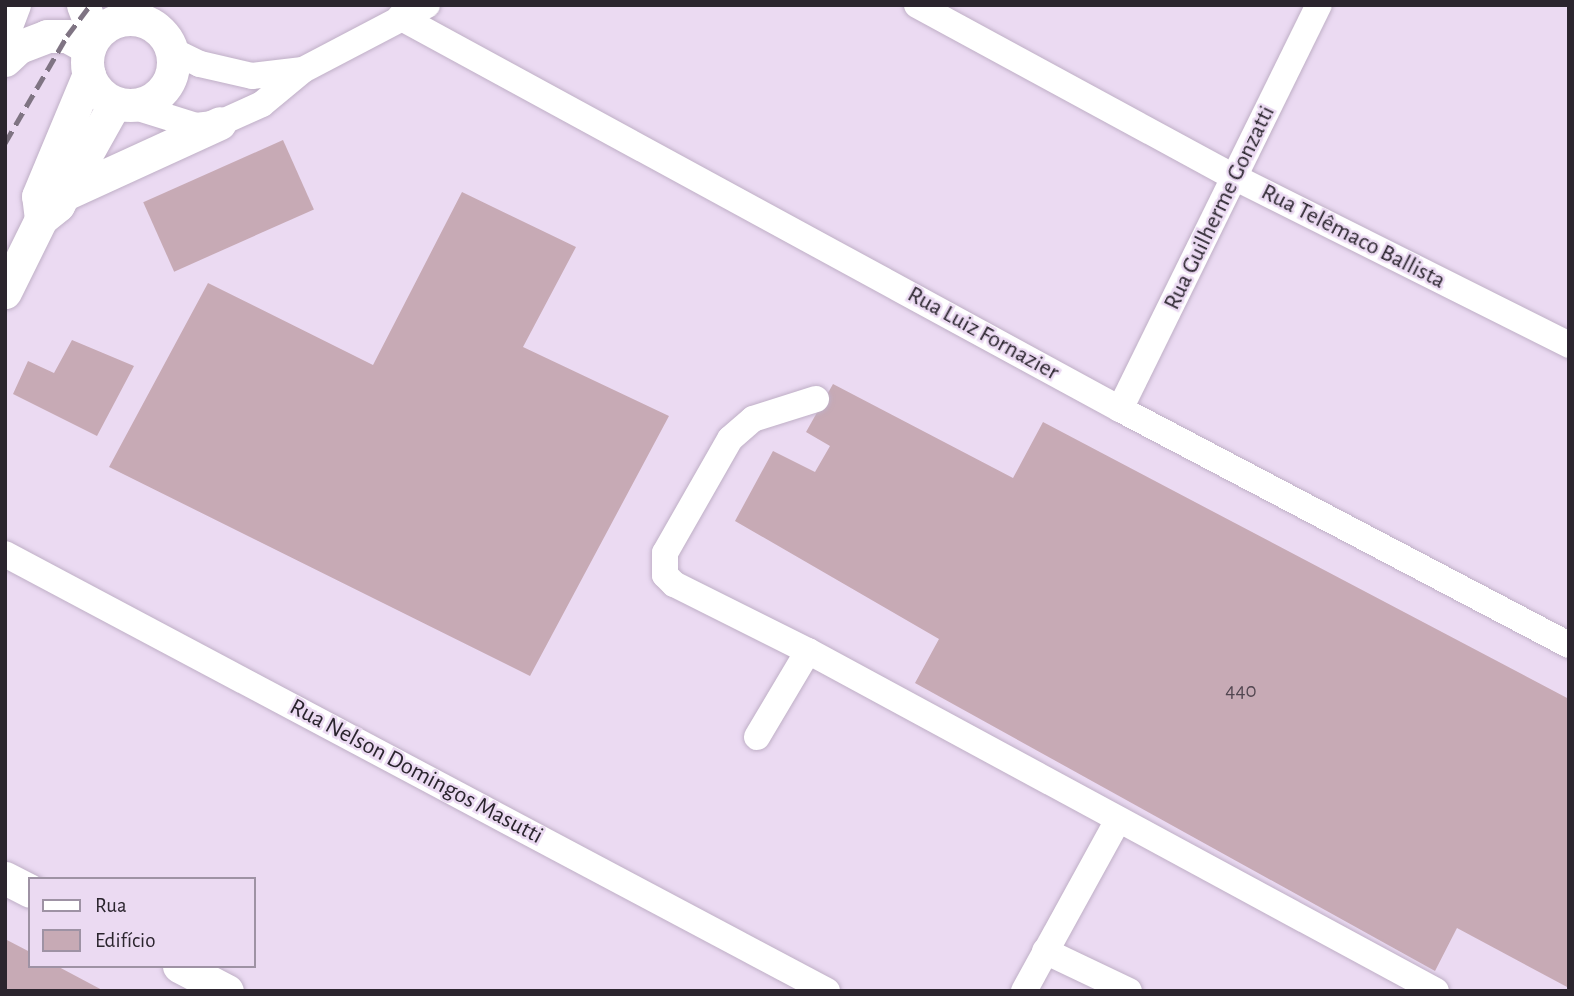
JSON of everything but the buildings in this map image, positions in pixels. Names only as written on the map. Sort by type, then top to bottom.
[{"type":"main road","points":[[5,28],[14,5]]},
{"type":"main road","points":[[5,60],[19,47],[47,36],[100,37],[144,21],[166,38],[171,50],[173,63],[164,89],[142,104],[122,104],[94,87],[100,37],[83,5]]},
{"type":"main road","points":[[41,219],[38,196],[100,37]]},
{"type":"main road","points":[[5,292],[41,219],[65,194],[122,104]]},
{"type":"main road","points":[[65,194],[220,123]]},
{"type":"main road","points":[[5,878],[28,890]]},
{"type":"main road","points":[[182,968],[227,991]]},
{"type":"street","points":[[122,104],[196,126],[220,123],[262,104],[303,70],[427,5]]},
{"type":"street","name":"Rua Telêmaco Ballista","points":[[917,5],[1236,178],[1569,345]]},
{"type":"street","name":"Rua Guilherme Gonzatti","points":[[1120,409],[1319,5]]},
{"type":"street","name":"Rua Luiz Fornazier","points":[[400,17],[1120,409],[1569,645]]},
{"type":"street","points":[[171,50],[200,64],[252,76],[303,70]]},
{"type":"street","points":[[816,399],[753,419],[730,439],[662,564],[674,584],[807,651],[1436,991]]},
{"type":"street","name":"Rua Nelson Domingos Masutti","points":[[5,554],[827,991]]},
{"type":"street","points":[[757,737],[807,651]]},
{"type":"street","points":[[1024,991],[1118,820]]},
{"type":"street","points":[[1045,951],[1129,991]]},
{"type":"railway","points":[[5,143],[67,36],[90,5]]}]
